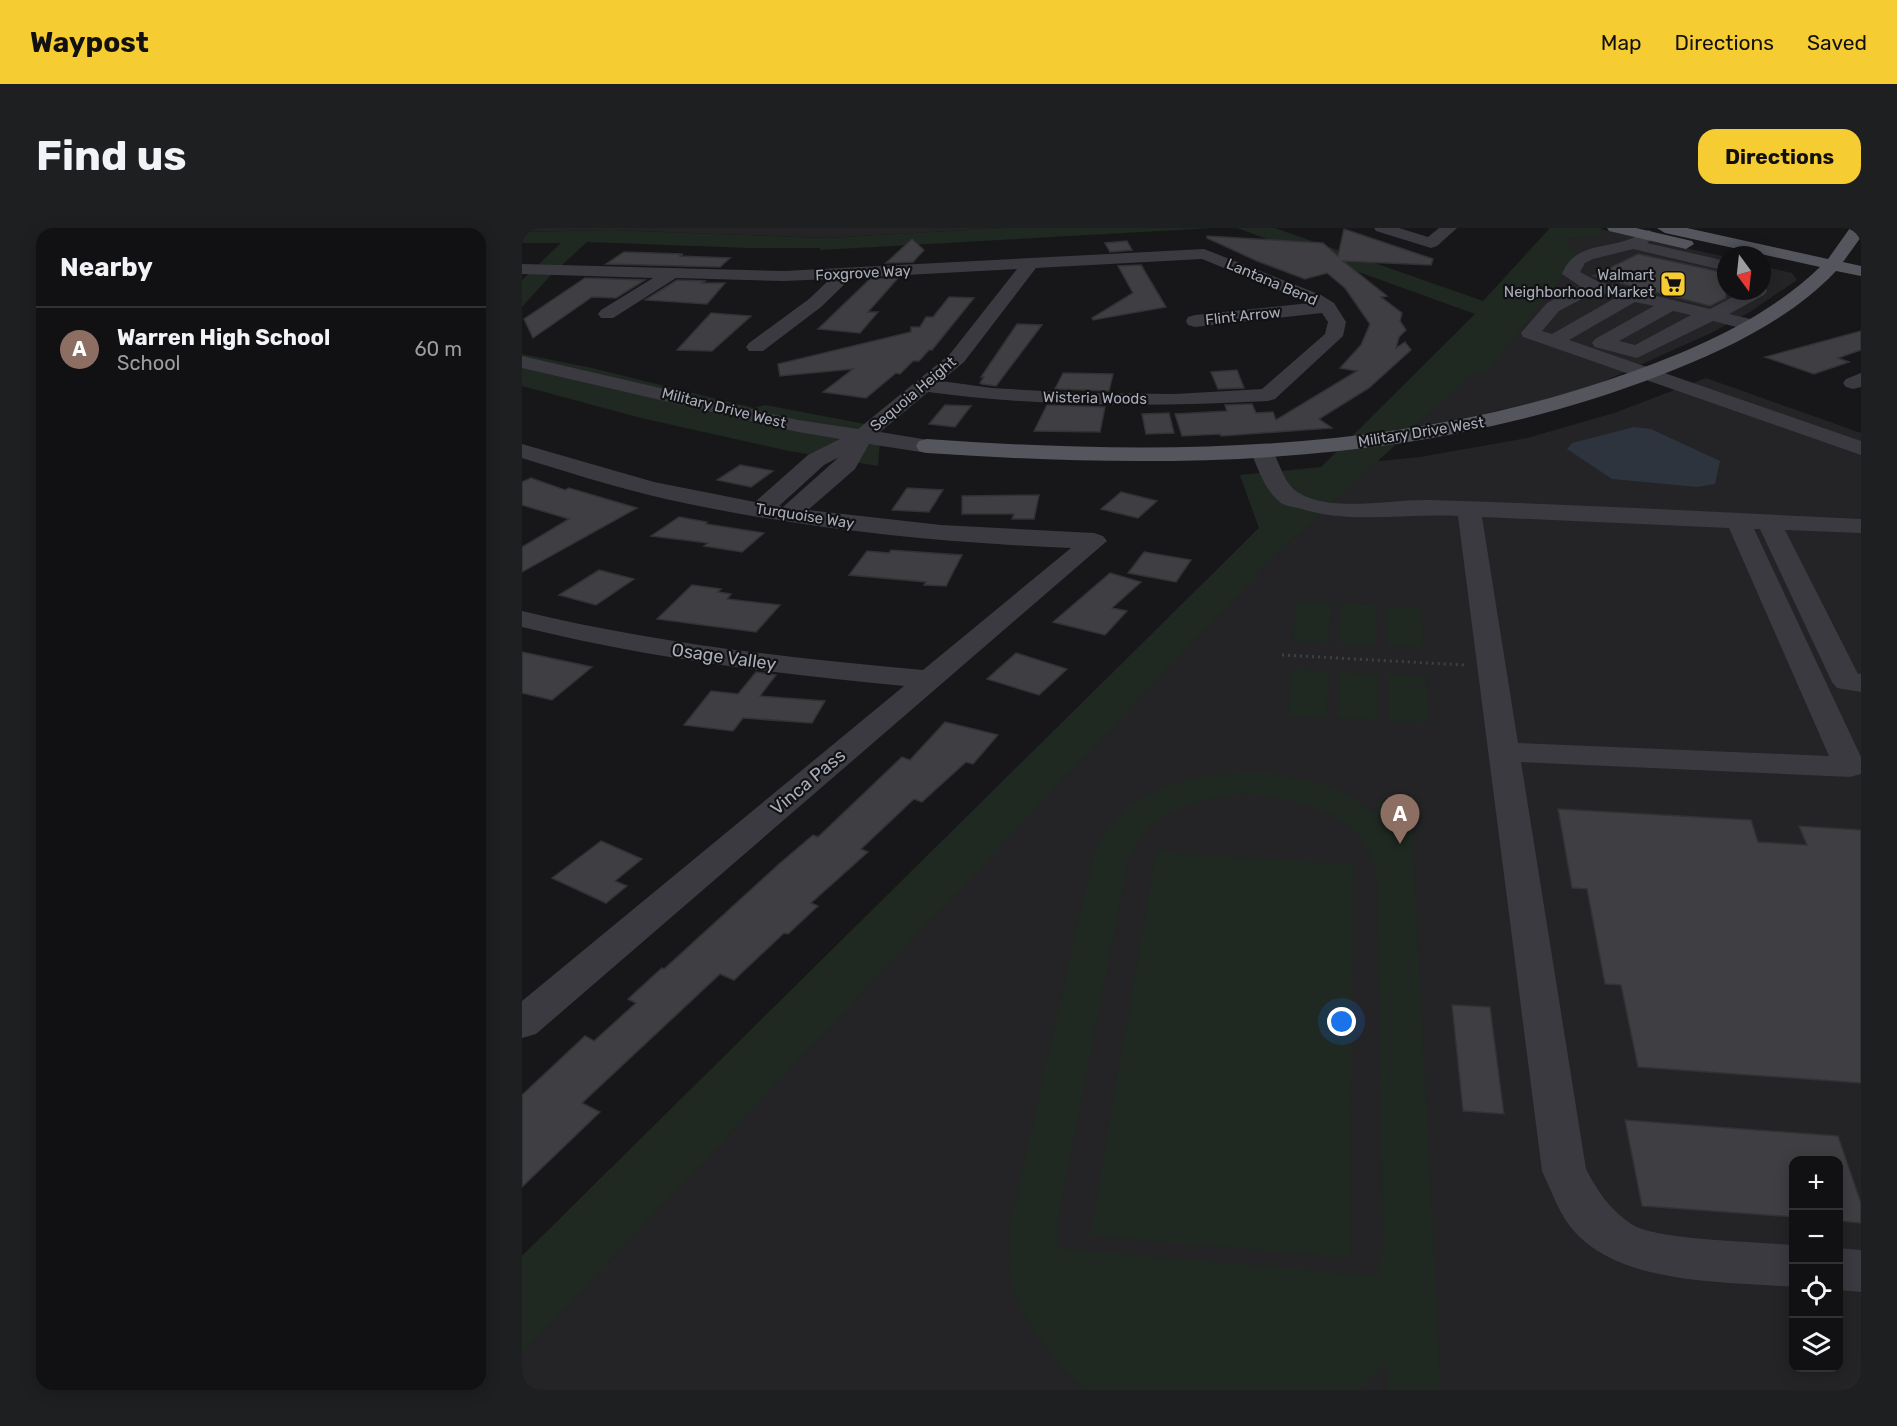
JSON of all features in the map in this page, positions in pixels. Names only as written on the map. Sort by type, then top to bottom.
[{"type":"main road","points":[[1615,228],[1717,251]]},
{"type":"main road","name":"Military Drive West","points":[[927,446],[988,460],[1039,467],[1198,468],[1462,427],[1517,415],[1575,399],[1710,349],[1776,311],[1828,269],[1844,253],[1858,228]]},
{"type":"main road","points":[[1649,236],[1828,269],[1850,278]]},
{"type":"main road","points":[[1771,262],[1828,269]]},
{"type":"main road","name":"Military Drive West","points":[[1264,458],[1366,454],[1477,437],[1543,422],[1670,382],[1746,349],[1798,316],[1850,278]]},
{"type":"street","points":[[1382,228],[1431,243],[1449,228]]},
{"type":"street","points":[[1717,262],[1649,236],[1589,253],[1572,268],[1572,276],[1593,286],[1752,325]]},
{"type":"street","name":"Foxgrove Way","points":[[522,269],[772,276],[1204,254]]},
{"type":"street","name":"Lantana Bend","points":[[1204,254],[1301,292],[1328,307],[1337,322],[1334,336],[1268,395]]},
{"type":"street","name":"Sequoia Height","points":[[761,510],[816,460],[861,437],[950,363],[966,347],[1030,264]]},
{"type":"street","points":[[607,315],[671,273]]},
{"type":"street","points":[[756,346],[815,303],[844,274]]},
{"type":"street","points":[[1593,286],[1553,307],[1522,344],[1530,352],[1585,362],[1612,362],[1861,448]]},
{"type":"street","points":[[1554,341],[1632,296]]},
{"type":"street","points":[[1602,343],[1637,352],[1696,320],[1712,315],[1741,300]]},
{"type":"street","points":[[1585,362],[1602,343],[1670,305]]},
{"type":"street","name":"Flint Arrow","points":[[1195,321],[1328,307]]},
{"type":"street","points":[[1530,333],[1554,341],[1585,362]]},
{"type":"street","name":"Military Drive West","points":[[522,362],[758,417],[861,437],[927,446]]},
{"type":"street","name":"Wisteria Woods","points":[[923,385],[992,394],[1078,399],[1175,400],[1268,395]]},
{"type":"street","name":"Sequoia Height","points":[[789,514],[847,464],[861,437]]},
{"type":"street","name":"Turquoise Way","points":[[522,451],[688,497],[761,510],[853,524],[948,534],[1094,541]]},
{"type":"street","points":[[1264,458],[1277,485],[1290,498],[1325,508],[1343,510],[1426,507],[1861,526]]},
{"type":"street","points":[[794,478],[826,483]]},
{"type":"street","points":[[1469,509],[1564,1171],[1585,1211],[1620,1242],[1662,1255],[1789,1266]]},
{"type":"street","points":[[1504,752],[1850,767],[1738,521]]},
{"type":"street","points":[[1769,523],[1847,682],[1861,683]]},
{"type":"street","name":"Vinca Pass","points":[[522,1023],[1094,541]]},
{"type":"street","name":"Osage Valley","points":[[522,619],[610,639],[746,661],[928,679]]},
{"type":"street","points":[[1843,1269],[1861,1271]]},
{"type":"path","points":[[1282,655],[1492,666]]},
{"type":"shaded area","points":[[522,228],[1004,228],[825,238],[610,230],[522,232]]},
{"type":"shaded area","points":[[1004,228],[1214,228],[820,250],[820,248],[748,248],[587,242],[550,276],[522,307],[522,280],[561,243],[522,243],[522,232],[610,230],[825,238]]},
{"type":"shaded area","points":[[1237,228],[1275,228],[1483,301],[1550,228],[1602,228],[1598,235],[1568,240],[1570,249],[1578,254],[1487,372],[1473,374],[1273,557],[522,1354],[522,1256],[1259,528],[1240,475],[1320,468],[1475,314]]},
{"type":"shaded area","points":[[1596,228],[1717,255],[1717,300],[1768,300],[1711,333],[1600,383],[1552,398],[1457,420],[1398,430],[1568,240],[1584,236]]},
{"type":"shaded area","points":[[1771,268],[1792,273],[1797,280],[1771,298]]},
{"type":"shaded area","points":[[522,354],[592,368],[754,408],[765,405],[881,427],[878,466],[789,451],[641,418],[522,386]]},
{"type":"shaded area","points":[[1706,378],[1861,433],[1861,1390],[522,1390],[522,1256],[1259,528],[1240,475],[1420,457],[1527,438],[1614,413]]},
{"type":"shaded area","points":[[1634,427],[1651,429],[1720,461],[1715,484],[1697,487],[1612,479],[1567,449],[1572,443]]},
{"type":"shaded area","points":[[1296,601],[1331,603],[1329,643],[1293,641]]},
{"type":"shaded area","points":[[1340,604],[1376,605],[1376,646],[1339,644]]},
{"type":"shaded area","points":[[1386,606],[1421,608],[1424,648],[1387,646]]},
{"type":"shaded area","points":[[1291,669],[1329,671],[1327,718],[1288,715]]},
{"type":"shaded area","points":[[1339,672],[1377,674],[1377,720],[1338,718]]},
{"type":"shaded area","points":[[1388,674],[1426,676],[1429,723],[1389,721]]},
{"type":"shaded area","points":[[1263,772],[1319,782],[1352,797],[1376,814],[1377,801],[1411,803],[1441,1390],[1388,1390],[1386,1364],[1358,1390],[1083,1390],[1046,1348],[1025,1317],[1017,1300],[1009,1263],[1010,1225],[1093,856],[1106,830],[1129,806],[1163,787],[1206,775]],"holes":[[[1241,794],[1295,802],[1330,814],[1358,836],[1368,851],[1377,878],[1383,1250],[1377,1276],[1058,1248],[1057,1224],[1129,859],[1143,834],[1163,816],[1188,805]]]},
{"type":"shaded area","points":[[1156,852],[1353,864],[1351,1258],[1090,1236]]},
{"type":"building","points":[[1344,229],[1433,259],[1431,265],[1343,261],[1387,296],[1381,297],[1402,313],[1400,321],[1406,330],[1399,337],[1396,348],[1405,342],[1411,350],[1369,388],[1319,419],[1332,428],[1221,436],[1220,434],[1182,436],[1175,414],[1227,411],[1225,405],[1252,404],[1256,413],[1273,412],[1276,420],[1357,371],[1340,368],[1361,345],[1370,324],[1345,288],[1327,273],[1305,279],[1257,261],[1207,236],[1323,243],[1338,256]]},
{"type":"building","points":[[912,239],[924,250],[913,262],[886,263]]},
{"type":"building","points":[[1127,241],[1132,250],[1110,252],[1105,243]]},
{"type":"building","points":[[624,252],[730,258],[720,267],[606,264]]},
{"type":"building","name":"Walmart Neighborhood Market","points":[[1638,254],[1717,271],[1717,300],[1722,300],[1710,306],[1593,276]]},
{"type":"building","points":[[1141,265],[1166,307],[1093,320],[1092,318],[1133,293],[1118,266]]},
{"type":"building","points":[[585,278],[645,280],[616,298],[592,297],[533,338],[524,319]]},
{"type":"building","points":[[898,278],[868,312],[878,312],[860,333],[818,329],[870,279]]},
{"type":"building","points":[[677,280],[725,283],[707,304],[645,300]]},
{"type":"building","points":[[949,297],[974,298],[932,350],[929,350],[919,361],[913,361],[900,374],[896,373],[866,398],[823,392],[853,369],[780,376],[778,364],[911,332],[911,327],[920,327],[926,317],[933,317]]},
{"type":"building","points":[[711,313],[751,316],[712,351],[677,350]]},
{"type":"building","points":[[1017,324],[1042,325],[996,386],[980,383],[984,377],[981,377]]},
{"type":"building","points":[[1861,331],[1861,350],[1838,358],[1849,362],[1814,374],[1765,357]]},
{"type":"building","points":[[1237,370],[1244,388],[1218,389],[1211,372]]},
{"type":"building","points":[[1063,373],[1113,374],[1109,391],[1055,389]]},
{"type":"building","points":[[945,405],[971,406],[955,427],[929,424]]},
{"type":"building","points":[[1047,405],[1105,407],[1100,432],[1034,431]]},
{"type":"building","points":[[1169,413],[1174,433],[1146,434],[1142,414]]},
{"type":"building","points":[[740,465],[773,471],[751,487],[717,480]]},
{"type":"building","points":[[531,478],[565,490],[569,488],[637,508],[522,572],[522,547],[569,519],[522,505],[522,482]]},
{"type":"building","points":[[907,488],[943,490],[929,512],[892,510]]},
{"type":"building","points":[[1121,492],[1157,501],[1138,518],[1101,509]]},
{"type":"building","points":[[1039,495],[1034,519],[1012,519],[1014,514],[962,514],[962,496]]},
{"type":"building","points":[[679,517],[707,522],[706,524],[764,533],[742,552],[704,546],[708,543],[651,536]]},
{"type":"building","points":[[891,550],[962,555],[946,586],[849,575],[867,551],[889,553]]},
{"type":"building","points":[[1144,552],[1191,560],[1176,582],[1128,573]]},
{"type":"building","points":[[599,570],[634,579],[596,605],[559,595]]},
{"type":"building","points":[[1110,573],[1141,582],[1112,608],[1127,611],[1105,635],[1053,622]]},
{"type":"building","points":[[692,585],[721,589],[718,592],[731,594],[727,599],[780,605],[756,632],[657,619]]},
{"type":"building","points":[[522,652],[592,667],[552,700],[522,693]]},
{"type":"building","points":[[1016,653],[1067,669],[1039,695],[987,679]]},
{"type":"building","points":[[756,672],[776,675],[760,696],[825,701],[812,723],[743,718],[733,731],[684,725],[711,691],[738,694]]},
{"type":"building","points":[[945,722],[998,735],[973,764],[966,762],[922,802],[914,799],[861,849],[868,852],[811,903],[818,906],[788,934],[784,933],[734,980],[720,974],[582,1103],[600,1112],[522,1187],[522,1095],[585,1036],[594,1041],[636,1003],[628,999],[662,968],[664,969],[813,835],[818,837],[902,757],[910,760]]},
{"type":"building","points":[[1558,809],[1751,820],[1758,842],[1807,845],[1799,826],[1861,830],[1861,1083],[1638,1067],[1621,985],[1605,984],[1587,889],[1572,888]]},
{"type":"building","points":[[601,841],[642,859],[615,881],[627,886],[606,903],[552,878]]},
{"type":"building","points":[[1452,1005],[1490,1007],[1504,1114],[1463,1111]]},
{"type":"building","points":[[1625,1120],[1838,1136],[1861,1203],[1861,1223],[1843,1221],[1843,1156],[1789,1156],[1789,1217],[1642,1206]]},
{"type":"place","name":"Walmart Neighborhood Market","points":[[1673,284]]},
{"type":"place","name":"Warren High School","points":[[1400,844]]}]
